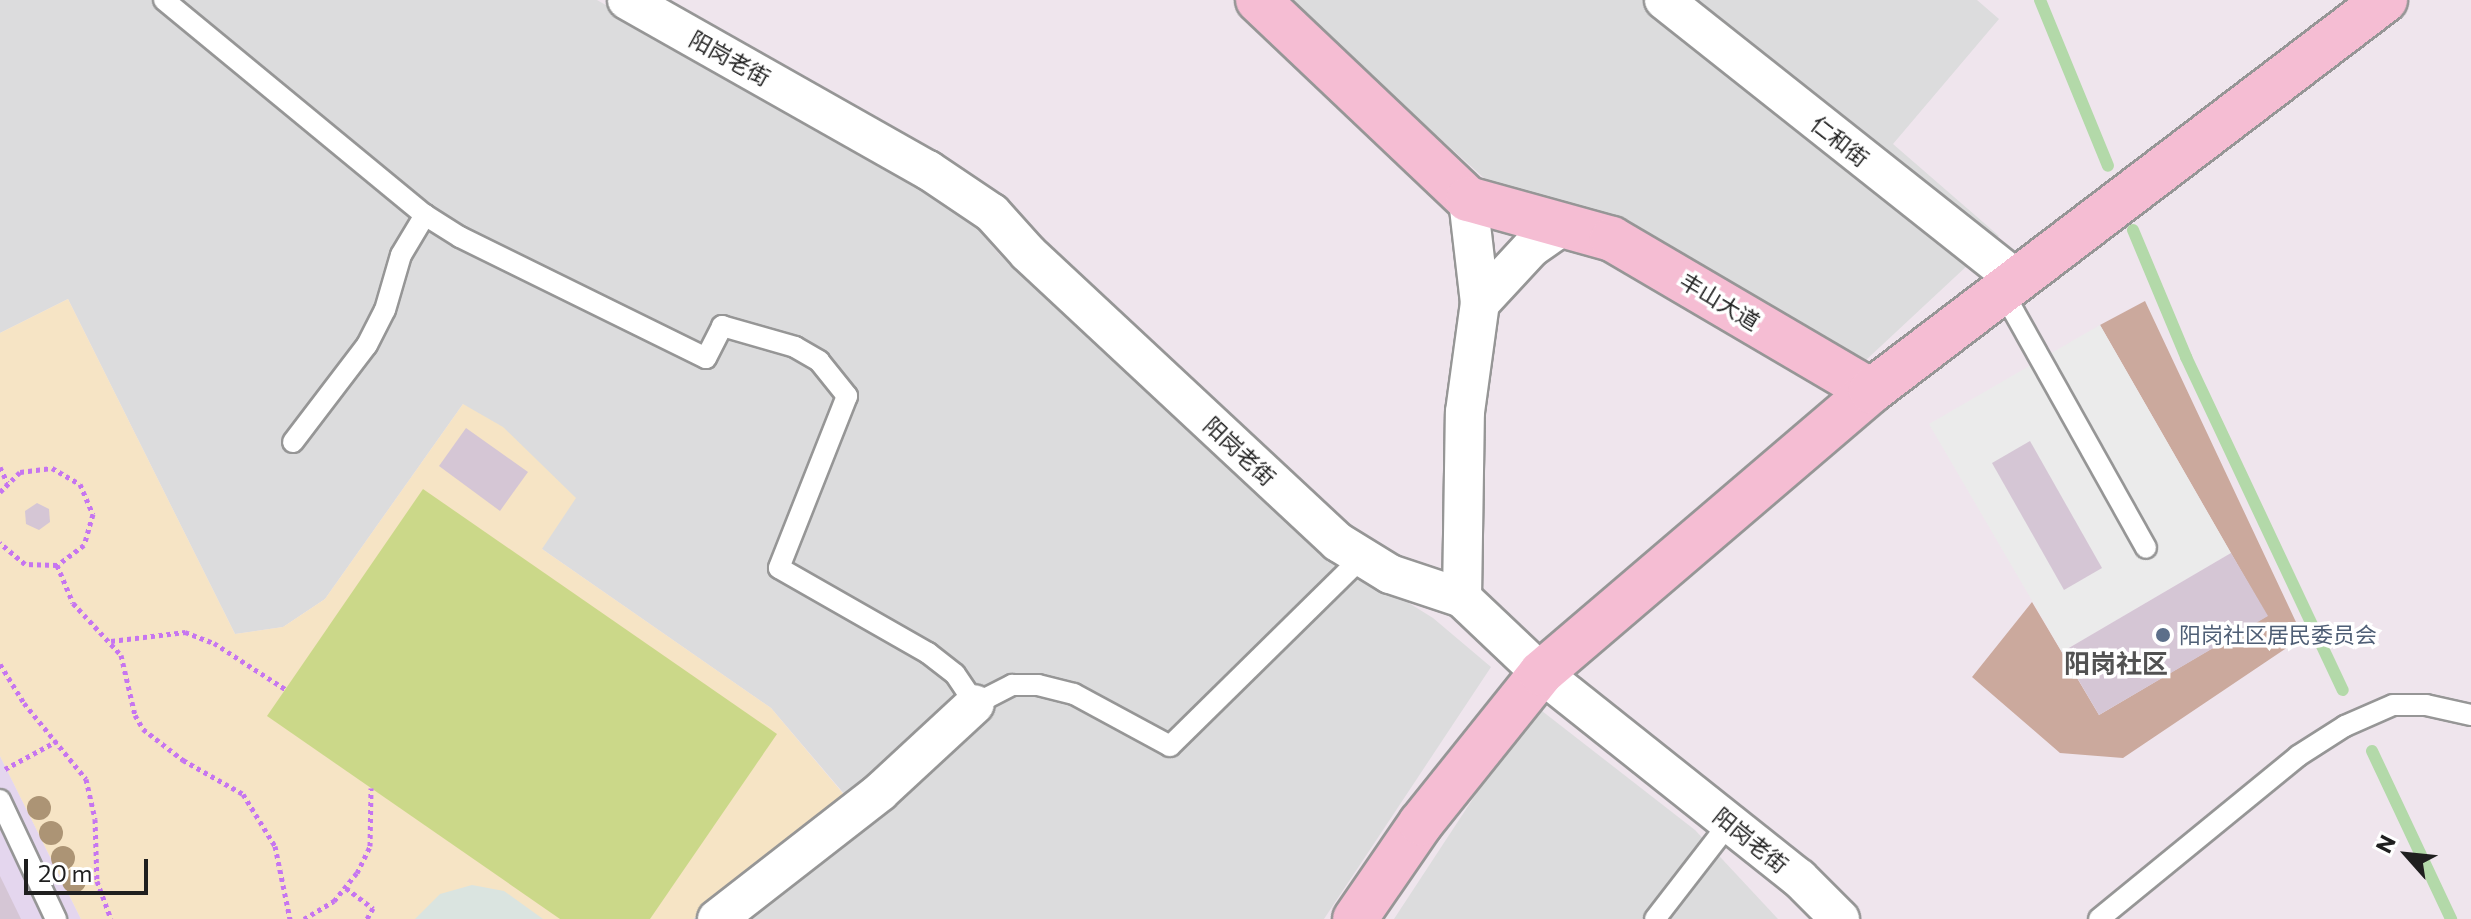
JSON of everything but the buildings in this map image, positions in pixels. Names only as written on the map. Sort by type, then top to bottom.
[{"type":"street","name":"阳岗老街","points":[[627,0],[928,170],[992,213],[1028,253],[1361,558],[1390,574],[1462,598],[1541,673],[1730,822],[1840,919]]},
{"type":"street","name":"丰山大道","points":[[1258,0],[1468,199],[1612,239],[1871,391]]},
{"type":"street","name":"仁和街","points":[[1664,0],[2011,286]]},
{"type":"street","points":[[1355,919],[1429,812],[1541,673],[1871,391],[2385,0]]},
{"type":"street","points":[[1462,598],[1465,412],[1480,303],[1468,199]]},
{"type":"street","points":[[1480,303],[1531,248],[1563,226]]},
{"type":"street","points":[[717,919],[880,792],[975,704]]},
{"type":"lane","points":[[164,0],[425,215],[706,358],[722,326],[795,347],[819,361],[847,396],[779,568],[928,653],[955,674],[975,704],[1012,685],[1038,685],[1074,694],[1170,746],[1361,558]]},
{"type":"lane","points":[[293,442],[367,345],[385,310],[401,255],[425,215]]},
{"type":"lane","points":[[2011,286],[2146,548]]},
{"type":"lane","points":[[2099,919],[2298,756],[2345,726],[2393,705],[2426,705],[2471,715]]},
{"type":"lane","points":[[0,800],[56,919]]},
{"type":"lane","points":[[1655,919],[1730,822]]},
{"type":"path","points":[[0,467],[7,482]]},
{"type":"path","points":[[0,492],[20,472],[44,467],[68,473],[89,498],[91,530],[72,557],[57,565],[25,564],[0,543]]},
{"type":"path","points":[[57,565],[73,603],[111,641],[127,668],[135,715],[143,729],[183,760],[230,782],[243,794],[275,846],[290,919]]},
{"type":"path","points":[[111,641],[185,632],[214,643],[285,689]]},
{"type":"path","points":[[0,664],[92,795],[97,881],[111,919]]},
{"type":"path","points":[[0,772],[57,741]]},
{"type":"path","points":[[304,919],[346,888],[370,846],[371,788]]},
{"type":"path","points":[[346,888],[373,908],[367,919]]},
{"type":"shaded area","points":[[0,0],[597,0],[960,208],[999,254],[1317,546],[1433,618],[1491,667],[1324,919],[693,919],[846,796],[771,708],[542,549],[463,404],[325,599],[283,627],[235,634],[68,299],[0,333]]},
{"type":"shaded area","points":[[1287,0],[1977,0],[1999,19],[1893,144],[1999,236],[1866,360],[1703,270],[1485,179]]},
{"type":"shaded area","points":[[68,299],[235,634],[283,627],[325,599],[463,404],[503,427],[576,498],[542,549],[771,708],[846,797],[693,919],[81,919],[0,756],[0,333]]},
{"type":"shaded area","points":[[2145,301],[2303,637],[2123,758],[2060,753],[1972,677],[2032,602],[2099,715],[2267,616],[2100,325]]},
{"type":"shaded area","points":[[2100,325],[2231,553],[2062,652],[1929,424]]},
{"type":"shaded area","points":[[1542,711],[1695,830],[1778,919],[1394,919],[1518,730]]},
{"type":"shaded area","points":[[0,756],[81,919],[0,919]]},
{"type":"shaded area","points":[[472,885],[504,891],[543,919],[415,919],[440,894]]},
{"type":"green space","points":[[423,489],[777,734],[650,919],[560,919],[267,716]]},
{"type":"waterway","points":[[2040,0],[2108,166]]},
{"type":"waterway","points":[[2133,230],[2186,357],[2343,690]]},
{"type":"waterway","points":[[2372,751],[2451,919]]},
{"type":"place","name":"阳岗社区居民委员会","points":[[2163,635]]},
{"type":"district","name":"阳岗社区","points":[[2116,663]]}]
